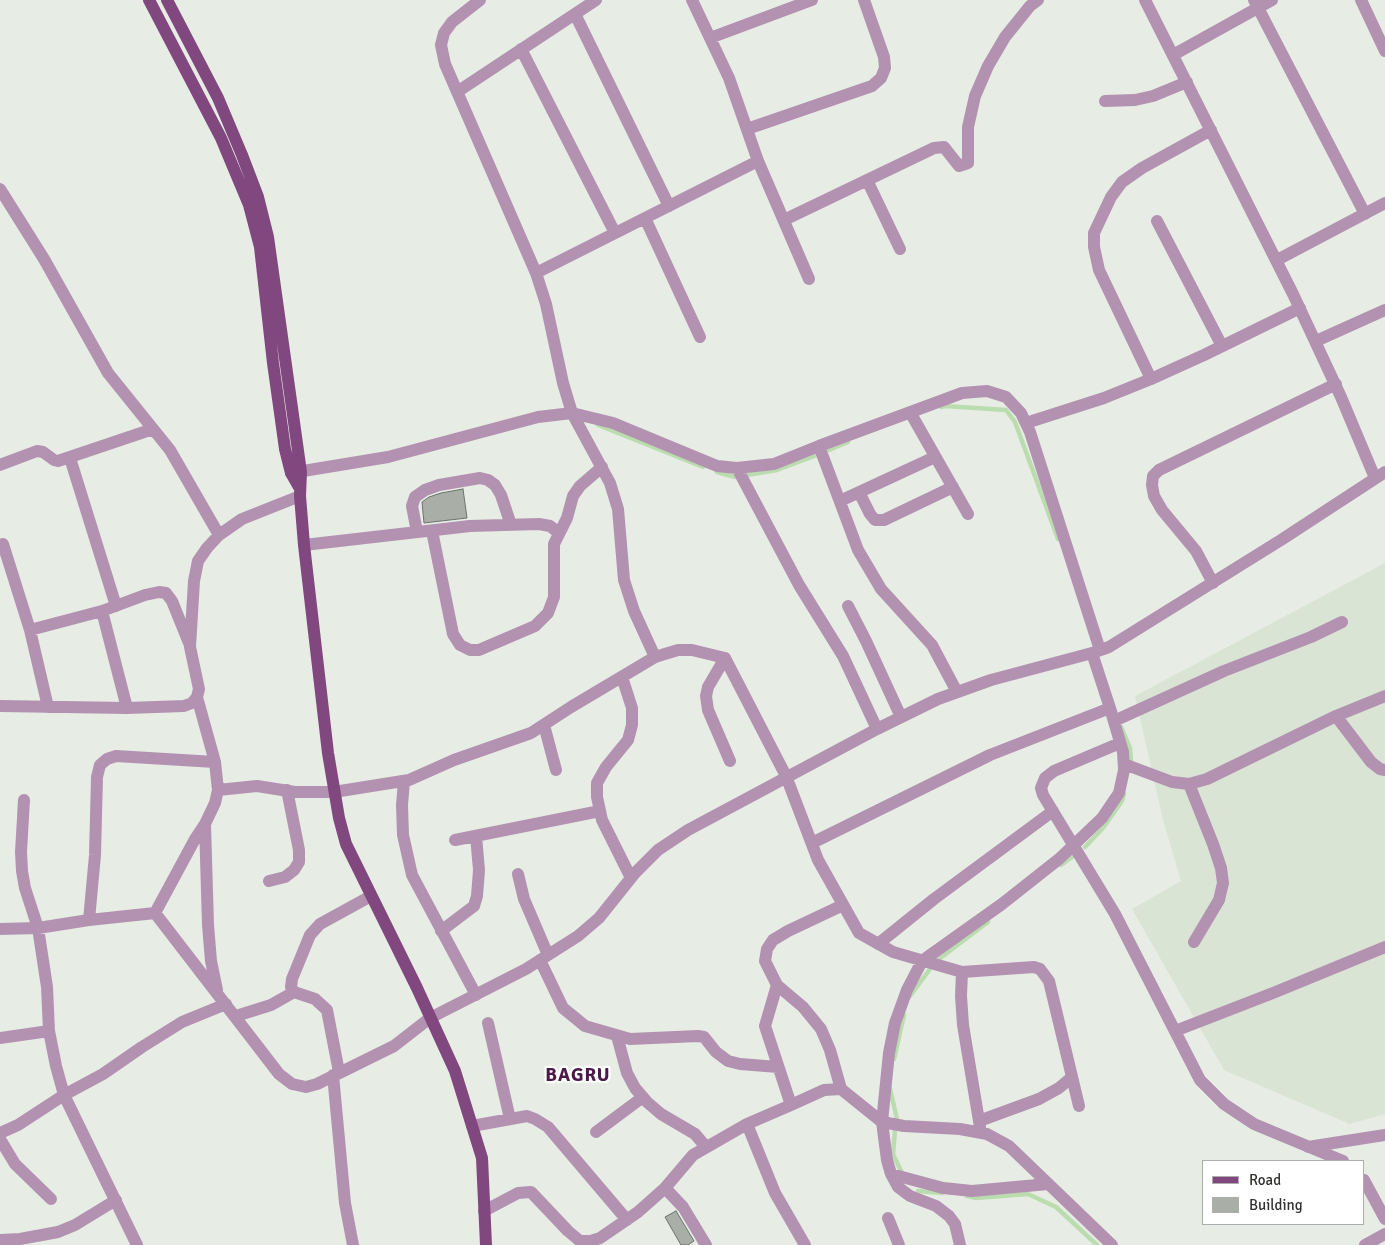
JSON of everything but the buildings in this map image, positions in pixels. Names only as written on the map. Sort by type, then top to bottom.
[{"type":"main road","points":[[149,0],[221,138],[249,205],[260,247],[285,449],[296,473]]},
{"type":"main road","points":[[167,0],[218,98],[258,197],[268,237],[334,792],[346,844],[455,1071],[482,1158],[486,1245]]},
{"type":"street","points":[[480,0],[452,22],[444,33],[441,45],[445,64],[536,273],[572,413],[610,483],[618,509],[624,580],[634,611],[655,657]]},
{"type":"street","points":[[457,92],[596,0]]},
{"type":"street","points":[[692,0],[729,78],[758,161],[809,279]]},
{"type":"street","points":[[710,38],[812,0]]},
{"type":"street","points":[[747,129],[872,86],[881,78],[885,68],[884,56],[864,0]]},
{"type":"street","points":[[784,220],[940,146],[944,147],[959,166],[968,162],[968,127],[978,89],[988,66],[1005,37],[1030,6],[1038,0]]},
{"type":"street","points":[[155,913],[279,1074],[292,1084],[306,1088],[394,1046],[430,1018],[544,958],[578,936],[599,918],[631,878],[658,850],[688,830],[877,728],[938,699],[991,680],[1109,647],[1281,540],[1380,475],[1277,260],[1145,0]]},
{"type":"street","points":[[1173,55],[1256,4],[1272,0]]},
{"type":"street","points":[[1361,0],[1385,51]]},
{"type":"street","points":[[1256,4],[1364,214]]},
{"type":"street","points":[[574,14],[669,206]]},
{"type":"street","points":[[521,49],[615,233]]},
{"type":"street","points":[[1104,101],[1135,100],[1154,96],[1187,82]]},
{"type":"street","points":[[1151,379],[1099,270],[1094,247],[1094,233],[1111,197],[1122,182],[1142,168],[1211,130]]},
{"type":"street","points":[[536,273],[758,161]]},
{"type":"street","points":[[867,180],[900,249]]},
{"type":"street","points":[[0,189],[44,259],[108,373],[170,450],[219,535]]},
{"type":"street","points":[[1277,260],[1385,203]]},
{"type":"street","points":[[645,218],[700,337]]},
{"type":"street","points":[[1156,220],[1222,346]]},
{"type":"street","points":[[1026,423],[1104,398],[1151,379],[1300,308]]},
{"type":"street","points":[[1316,341],[1385,310]]},
{"type":"street","points":[[1213,583],[1196,551],[1162,510],[1154,496],[1153,476],[1160,470],[1336,384]]},
{"type":"street","points":[[296,473],[388,456],[538,417],[572,413],[613,423],[717,466],[737,468],[774,464],[962,393],[987,391],[1006,397],[1021,413],[1033,442],[1096,652],[1120,743],[1124,770],[1120,793],[1102,818],[1060,859],[1002,904],[922,960],[907,990],[895,1023],[889,1053],[882,1122],[886,1160],[898,1187],[910,1196],[936,1206],[949,1216],[955,1224],[960,1245]]},
{"type":"street","points":[[910,412],[968,514]]},
{"type":"street","points":[[0,464],[37,452],[43,452],[58,462],[153,429]]},
{"type":"street","points":[[819,446],[858,550],[881,589],[932,645],[957,692]]},
{"type":"street","points":[[840,502],[935,457]]},
{"type":"street","points":[[70,458],[116,606]]},
{"type":"street","points":[[432,531],[454,634],[460,645],[470,650],[479,650],[535,626],[548,613],[554,597],[554,544],[567,518],[573,496],[580,486],[602,467]]},
{"type":"street","points":[[737,468],[799,585],[843,656],[877,728]]},
{"type":"street","points":[[417,532],[412,506],[415,497],[425,490],[439,485],[480,478],[488,480],[495,485],[501,495],[511,525]]},
{"type":"street","points":[[859,492],[875,520],[884,520],[953,487]]},
{"type":"street","points":[[190,646],[194,581],[198,561],[207,548],[219,535],[242,519],[299,492]]},
{"type":"street","points":[[304,545],[470,526],[539,524],[550,526],[559,533]]},
{"type":"street","points":[[3,544],[30,630],[48,707]]},
{"type":"street","points":[[0,706],[127,708],[184,706],[192,703],[197,697],[199,689],[198,679],[190,646],[172,601],[166,593],[159,592],[145,595],[102,612],[30,630]]},
{"type":"street","points":[[848,606],[901,717]]},
{"type":"street","points":[[102,612],[127,708]]},
{"type":"street","points":[[1114,721],[1224,671],[1311,637],[1342,622]]},
{"type":"street","points":[[218,790],[257,786],[286,790],[334,792],[409,780],[454,760],[531,733],[655,657],[678,650],[692,650],[724,658],[786,776],[818,860],[859,933],[893,952],[962,972],[1034,967],[1040,969],[1049,981],[1079,1106]]},
{"type":"street","points":[[724,658],[708,687],[706,696],[708,710],[730,761]]},
{"type":"street","points":[[622,677],[632,708],[632,725],[628,740],[606,767],[597,783],[596,797],[602,820],[631,878]]},
{"type":"street","points":[[1124,764],[1172,782],[1189,784],[1207,779],[1336,716],[1385,696]]},
{"type":"street","points":[[155,913],[205,824],[215,803],[218,790],[215,762],[197,697]]},
{"type":"street","points":[[812,842],[990,755],[1110,708]]},
{"type":"street","points":[[1336,716],[1371,762],[1380,769],[1385,770]]},
{"type":"street","points":[[544,724],[556,770]]},
{"type":"street","points":[[1120,743],[1054,771],[1045,778],[1042,788],[1043,795],[1115,914],[1200,1080],[1224,1104],[1254,1124],[1340,1160]]},
{"type":"street","points":[[89,920],[95,855],[97,777],[100,766],[107,759],[116,756],[215,762]]},
{"type":"street","points":[[404,781],[402,805],[403,835],[412,875],[476,995]]},
{"type":"street","points":[[1189,784],[1213,844],[1221,868],[1223,883],[1219,900],[1194,942]]},
{"type":"street","points":[[269,881],[285,876],[294,870],[299,862],[286,790]]},
{"type":"street","points":[[24,800],[21,852],[22,871],[25,888],[38,928],[46,987],[49,1031],[56,1066],[64,1095],[137,1245]]},
{"type":"street","points":[[455,840],[600,811]]},
{"type":"street","points":[[878,944],[934,899],[1053,811]]},
{"type":"street","points":[[205,824],[208,925],[211,961],[218,993]]},
{"type":"street","points":[[441,931],[474,906],[478,896],[476,836]]},
{"type":"street","points":[[518,874],[524,899],[563,1008],[585,1026],[630,1039],[704,1037],[716,1052],[728,1061],[778,1068]]},
{"type":"street","points":[[352,1245],[345,1203],[336,1074],[327,1010],[315,999],[294,992],[291,987],[292,979],[310,935],[320,924],[371,896]]},
{"type":"street","points":[[843,905],[773,940],[767,949],[765,961],[777,985],[803,1007],[821,1029],[841,1089],[882,1122],[904,1126],[960,1129],[980,1127],[1039,1099],[1059,1088],[1072,1077]]},
{"type":"street","points":[[0,929],[38,928],[155,913]]},
{"type":"street","points":[[1175,1031],[1385,947]]},
{"type":"street","points":[[962,972],[963,1026],[980,1127],[987,1134],[1009,1146],[1112,1245]]},
{"type":"street","points":[[777,985],[765,1026],[790,1105]]},
{"type":"street","points":[[236,1016],[271,1005],[294,992]]},
{"type":"street","points":[[0,1133],[18,1125],[64,1095],[103,1074],[182,1022],[226,1004]]},
{"type":"street","points":[[488,1023],[510,1119]]},
{"type":"street","points":[[0,1038],[49,1031]]},
{"type":"street","points":[[617,1036],[627,1073],[635,1088],[662,1114],[695,1134],[706,1147]]},
{"type":"street","points":[[484,1211],[518,1193],[531,1192],[580,1241],[591,1241],[600,1238],[627,1220],[666,1188],[693,1154],[747,1124],[824,1090],[841,1089]]},
{"type":"street","points":[[596,1132],[643,1097]]},
{"type":"street","points":[[472,1126],[527,1116],[535,1119],[548,1127],[627,1220]]},
{"type":"street","points":[[747,1124],[775,1193],[805,1245]]},
{"type":"street","points":[[1308,1147],[1385,1135]]},
{"type":"street","points":[[0,1139],[16,1164],[52,1199]]},
{"type":"street","points":[[892,1174],[943,1188],[972,1191],[1048,1184]]},
{"type":"street","points":[[1365,1182],[1385,1219]]},
{"type":"street","points":[[666,1188],[683,1207],[706,1245]]},
{"type":"street","points":[[0,1240],[20,1239],[58,1232],[75,1225],[116,1200]]},
{"type":"street","points":[[888,1218],[898,1245]]},
{"type":"street","points":[[608,1233],[614,1245]]},
{"type":"street","points":[[1365,1245],[1385,1234]]},
{"type":"shaded area","points":[[1385,563],[1385,1114],[1350,1124],[1224,1070],[1132,909],[1181,881],[1163,820],[1135,696]]},
{"type":"waterway","points":[[941,407],[1006,410],[1015,422],[1058,539]]},
{"type":"waterway","points":[[598,425],[703,467]]},
{"type":"waterway","points":[[829,450],[848,442]]},
{"type":"waterway","points":[[747,475],[777,470],[817,455]]},
{"type":"waterway","points":[[717,472],[735,477]]},
{"type":"waterway","points":[[1121,727],[1130,748],[1131,761]]},
{"type":"waterway","points":[[1085,847],[1103,828],[1122,801],[1124,794]]},
{"type":"waterway","points":[[1061,865],[1075,855]]},
{"type":"waterway","points":[[939,959],[988,922]]},
{"type":"waterway","points":[[910,996],[930,969]]},
{"type":"waterway","points":[[894,1059],[904,1015]]},
{"type":"waterway","points":[[890,1089],[897,1119]]},
{"type":"waterway","points":[[895,1130],[893,1154],[902,1173]]},
{"type":"waterway","points":[[918,1191],[942,1193]]},
{"type":"waterway","points":[[967,1196],[976,1198],[1028,1194],[1056,1207],[1097,1245]]},
{"type":"district","name":"BAGRU","points":[[578,1076]]}]
